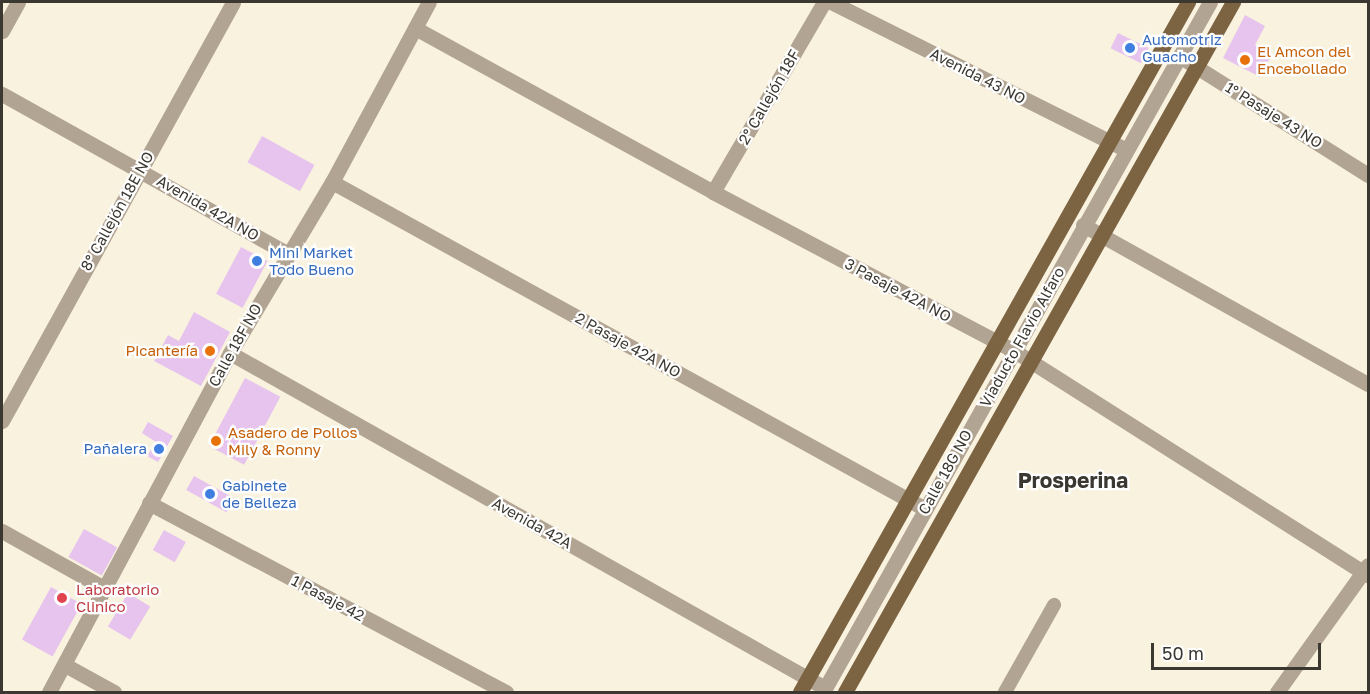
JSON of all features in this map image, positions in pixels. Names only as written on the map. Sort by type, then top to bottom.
[{"type":"main road","name":"Viaducto Flavio Alfaro","points":[[800,693],[1188,2]]},
{"type":"main road","name":"Viaducto Flavio Alfaro","points":[[845,693],[1233,2]]},
{"type":"street","points":[[2,31],[18,2]]},
{"type":"street","name":"8° Callejón 18E NO","points":[[2,421],[233,2]]},
{"type":"street","name":"Calle 18F NO","points":[[49,693],[230,353],[287,253],[332,182],[429,2]]},
{"type":"street","name":"2° Callejón 18F","points":[[713,192],[824,2]]},
{"type":"street","name":"Avenida 43 NO","points":[[831,2],[1126,150]]},
{"type":"street","name":"Calle 18G NO","points":[[827,691],[925,509],[1179,56],[1204,3]]},
{"type":"street","name":"3 Pasaje 42A NO","points":[[414,28],[713,192],[1013,351],[1367,571]]},
{"type":"street","name":"1° Pasaje 43 NO","points":[[1179,56],[1368,175]]},
{"type":"street","name":"Avenida 42A NO","points":[[2,94],[287,253]]},
{"type":"street","name":"2 Pasaje 42A NO","points":[[332,182],[925,509]]},
{"type":"street","points":[[1083,225],[1368,384]]},
{"type":"street","name":"Avenida 42A","points":[[230,353],[827,691]]},
{"type":"street","name":"1 Pasaje 42","points":[[150,503],[506,693]]},
{"type":"street","points":[[2,531],[104,588]]},
{"type":"street","points":[[1277,693],[1367,571]]},
{"type":"street","points":[[65,665],[114,693]]},
{"type":"lane","points":[[1005,693],[1054,605]]},
{"type":"building","points":[[1245,15],[1265,26],[1255,45],[1272,54],[1260,77],[1223,58]]},
{"type":"building","name":"Automotriz Guacho","points":[[1118,33],[1149,48],[1141,63],[1111,48]]},
{"type":"building","points":[[262,136],[314,165],[300,191],[247,162]]},
{"type":"building","points":[[241,247],[267,261],[243,308],[216,294]]},
{"type":"building","points":[[194,312],[230,332],[201,386],[154,361],[168,335],[179,341]]},
{"type":"building","points":[[245,378],[280,397],[244,465],[209,446]]},
{"type":"building","name":"Pañalera","points":[[148,422],[173,436],[158,462],[147,456],[156,442],[142,433]]},
{"type":"building","name":"Gabinete de Belleza","points":[[194,476],[234,498],[226,512],[186,490]]},
{"type":"building","points":[[84,529],[117,547],[102,575],[68,557]]},
{"type":"building","points":[[164,530],[186,542],[175,562],[153,550]]},
{"type":"building","points":[[51,587],[82,604],[53,656],[22,639]]},
{"type":"building","points":[[128,593],[150,606],[130,640],[108,626]]},
{"type":"place","name":"Automotriz Guacho","points":[[1130,48]]},
{"type":"place","name":"El Amcon del Encebollado","points":[[1245,60]]},
{"type":"place","name":"Mini Market Todo Bueno","points":[[257,261]]},
{"type":"place","name":"Picantería","points":[[210,351]]},
{"type":"place","name":"Asadero de Pollos Mily & Ronny","points":[[216,441]]},
{"type":"place","name":"Pañalera","points":[[159,449]]},
{"type":"place","name":"Gabinete de Belleza","points":[[210,494]]},
{"type":"place","name":"Laboratorio Clinico","points":[[62,598]]},
{"type":"district","name":"Prosperina","points":[[1073,480]]}]
